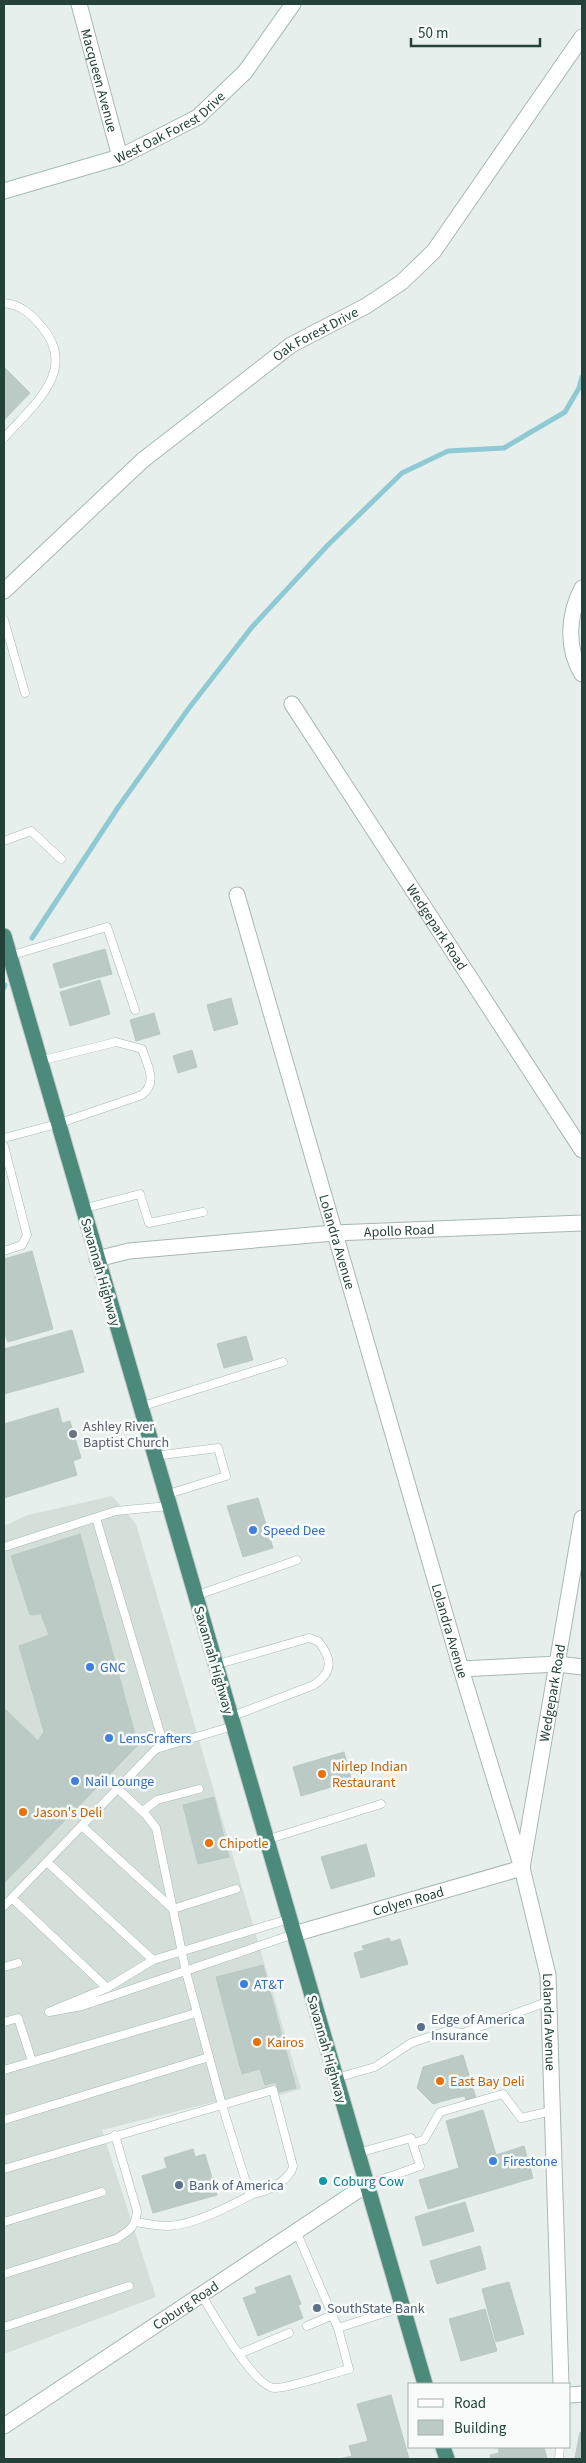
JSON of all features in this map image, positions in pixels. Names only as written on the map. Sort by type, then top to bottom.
[{"type":"highway","name":"Savannah Highway","points":[[6,946],[425,2383]]},
{"type":"street","name":"Macqueen Avenue","points":[[79,4],[120,157]]},
{"type":"street","name":"West Oak Forest Drive","points":[[4,191],[120,157],[198,117],[245,72],[293,4]]},
{"type":"street","name":"Oak Forest Drive","points":[[4,590],[143,460],[284,351],[366,306],[402,282],[434,251],[582,37]]},
{"type":"street","points":[[582,588],[570,623],[574,662],[582,674]]},
{"type":"street","name":"Wedgepark Road","points":[[292,704],[582,1150]]},
{"type":"street","name":"Lolandra Avenue","points":[[237,895],[461,1669],[522,1868],[548,1975],[561,2383]]},
{"type":"street","name":"Apollo Road","points":[[98,1259],[129,1251],[334,1233],[582,1223]]},
{"type":"street","name":"Wedgepark Road","points":[[522,1868],[582,1518]]},
{"type":"street","points":[[461,1669],[558,1664],[582,1667]]},
{"type":"street","name":"Colyen Road","points":[[294,1934],[522,1868]]},
{"type":"street","name":"Coburg Road","points":[[4,2426],[366,2184]]},
{"type":"lane","points":[[4,302],[18,305],[43,328],[56,354],[57,365],[48,388],[4,438]]},
{"type":"lane","points":[[4,620],[25,693]]},
{"type":"lane","points":[[4,841],[31,831],[61,859]]},
{"type":"lane","points":[[6,946],[107,927],[135,1010]]},
{"type":"lane","points":[[4,1138],[57,1124],[142,1095],[150,1089],[152,1079],[142,1049],[122,1042],[39,1062]]},
{"type":"lane","points":[[4,1146],[25,1225],[26,1240],[22,1245],[4,1251]]},
{"type":"lane","points":[[82,1209],[140,1194],[149,1223],[203,1212]]},
{"type":"lane","points":[[140,1407],[283,1362]]},
{"type":"lane","points":[[4,1547],[116,1511],[167,1500],[226,1476],[218,1448],[154,1456]]},
{"type":"lane","points":[[96,1518],[164,1746]]},
{"type":"lane","points":[[195,1596],[298,1560]]},
{"type":"lane","points":[[4,1906],[156,1749],[231,1721],[314,1685],[325,1678],[329,1667],[327,1656],[318,1641],[309,1638],[215,1665]]},
{"type":"lane","points":[[117,1788],[142,1811],[156,1828],[181,1952],[196,2013],[248,2192],[253,2194]]},
{"type":"lane","points":[[142,1811],[157,1800],[199,1789]]},
{"type":"lane","points":[[266,1840],[380,1804]]},
{"type":"lane","points":[[82,1826],[173,1909]]},
{"type":"lane","points":[[47,1862],[154,1960]]},
{"type":"lane","points":[[173,1909],[236,1889]]},
{"type":"lane","points":[[12,1898],[107,1988]]},
{"type":"lane","points":[[289,1919],[154,1960],[138,1967],[107,1988],[49,2012],[82,2006],[294,1934]]},
{"type":"lane","points":[[4,1968],[18,1963]]},
{"type":"lane","points":[[336,2078],[375,2066],[411,2043],[447,2032],[463,2033],[549,2002]]},
{"type":"lane","points":[[4,2070],[196,2013]]},
{"type":"lane","points":[[4,2022],[18,2018],[32,2061]]},
{"type":"lane","points":[[4,2120],[208,2057]]},
{"type":"lane","points":[[4,2169],[273,2090],[293,2166],[293,2171],[286,2178],[266,2190],[253,2194],[229,2207],[180,2224],[167,2226],[136,2222]]},
{"type":"lane","points":[[413,2143],[424,2140],[440,2112],[503,2094],[521,2118],[552,2111]]},
{"type":"lane","points":[[4,2274],[116,2239],[131,2230],[136,2222],[137,2211],[115,2135]]},
{"type":"lane","points":[[358,2153],[411,2138],[420,2166],[366,2184]]},
{"type":"lane","points":[[4,2222],[102,2192]]},
{"type":"lane","points":[[201,2294],[239,2354],[255,2375],[268,2386],[274,2388],[349,2368],[333,2315],[296,2231]]},
{"type":"lane","points":[[4,2327],[129,2286]]},
{"type":"lane","points":[[338,2328],[403,2307]]},
{"type":"lane","points":[[307,2326],[333,2315]]},
{"type":"lane","points":[[239,2354],[289,2333]]},
{"type":"shaded area","points":[[112,1496],[136,1524],[301,2089],[277,2096],[274,2087],[102,2130],[156,2297],[4,2354],[4,1526],[28,1515]]},
{"type":"building","points":[[4,367],[30,393],[4,420]]},
{"type":"building","points":[[105,949],[112,974],[60,988],[53,964]]},
{"type":"building","points":[[100,980],[110,1014],[70,1026],[60,992]]},
{"type":"building","points":[[231,998],[238,1024],[214,1031],[207,1005]]},
{"type":"building","points":[[154,1013],[160,1034],[136,1041],[130,1020]]},
{"type":"building","points":[[192,1050],[197,1067],[178,1073],[173,1056]]},
{"type":"building","points":[[32,1251],[53,1329],[8,1342],[4,1331],[4,1259]]},
{"type":"building","points":[[72,1330],[84,1372],[4,1394],[4,1349]]},
{"type":"building","points":[[246,1336],[253,1360],[224,1368],[217,1344]]},
{"type":"building","points":[[58,1408],[62,1423],[70,1421],[81,1458],[73,1461],[77,1475],[4,1498],[4,1424]]},
{"type":"building","points":[[258,1498],[273,1548],[243,1557],[227,1506]]},
{"type":"building","points":[[80,1534],[138,1745],[4,1883],[4,1708],[38,1741],[44,1732],[19,1646],[49,1635],[41,1614],[30,1615],[11,1556]]},
{"type":"building","name":"Nirlep Indian Restaurant","points":[[344,1752],[352,1781],[301,1796],[293,1767]]},
{"type":"building","points":[[214,1797],[229,1857],[198,1864],[183,1805]]},
{"type":"building","points":[[366,1844],[375,1876],[331,1889],[321,1857]]},
{"type":"building","points":[[389,1938],[391,1942],[400,1939],[408,1964],[361,1978],[354,1953],[364,1950],[362,1946]]},
{"type":"building","points":[[263,1965],[296,2088],[279,2092],[276,2082],[265,2085],[260,2069],[242,2074],[216,1977]]},
{"type":"building","points":[[463,2055],[476,2098],[466,2101],[465,2096],[433,2104],[417,2088],[423,2067]]},
{"type":"building","name":"Firestone","points":[[483,2110],[496,2155],[524,2146],[533,2178],[428,2209],[419,2180],[459,2168],[446,2121]]},
{"type":"building","name":"Bank of America","points":[[193,2149],[195,2157],[205,2154],[217,2195],[153,2213],[142,2176],[167,2168],[164,2158]]},
{"type":"building","points":[[465,2202],[474,2231],[423,2246],[415,2217]]},
{"type":"building","points":[[480,2246],[486,2269],[437,2284],[430,2261]]},
{"type":"building","points":[[290,2275],[301,2304],[298,2305],[303,2318],[258,2336],[243,2298],[257,2293],[255,2288]]},
{"type":"building","points":[[509,2282],[524,2334],[496,2342],[482,2289]]},
{"type":"building","points":[[485,2309],[497,2351],[461,2361],[449,2319]]},
{"type":"building","points":[[391,2395],[409,2459],[339,2459],[352,2456],[349,2446],[368,2441],[357,2404]]},
{"type":"building","points":[[580,2432],[582,2433],[582,2459],[575,2458]]},
{"type":"building","points":[[498,2448],[544,2448],[547,2459],[491,2459],[490,2455],[499,2453]]},
{"type":"waterway","points":[[32,938],[119,806],[189,708],[252,627],[327,546],[402,473],[448,451],[504,448],[565,412],[579,388],[582,377]]},
{"type":"place","name":"Ashley River Baptist Church","points":[[73,1434]]},
{"type":"place","name":"Speed Dee","points":[[253,1530]]},
{"type":"place","name":"GNC","points":[[90,1667]]},
{"type":"place","name":"LensCrafters","points":[[109,1738]]},
{"type":"place","name":"Nirlep Indian Restaurant","points":[[322,1774]]},
{"type":"place","name":"Nail Lounge","points":[[75,1781]]},
{"type":"place","name":"Jason's Deli","points":[[23,1812]]},
{"type":"place","name":"Chipotle","points":[[209,1843]]},
{"type":"place","name":"AT&T","points":[[244,1984]]},
{"type":"place","name":"Edge of America Insurance","points":[[421,2027]]},
{"type":"place","name":"Kairos","points":[[257,2042]]},
{"type":"place","name":"East Bay Deli","points":[[440,2081]]},
{"type":"place","name":"Firestone","points":[[493,2161]]},
{"type":"place","name":"Coburg Cow","points":[[323,2181]]},
{"type":"place","name":"Bank of America","points":[[179,2185]]},
{"type":"place","name":"SouthState Bank","points":[[317,2308]]}]
